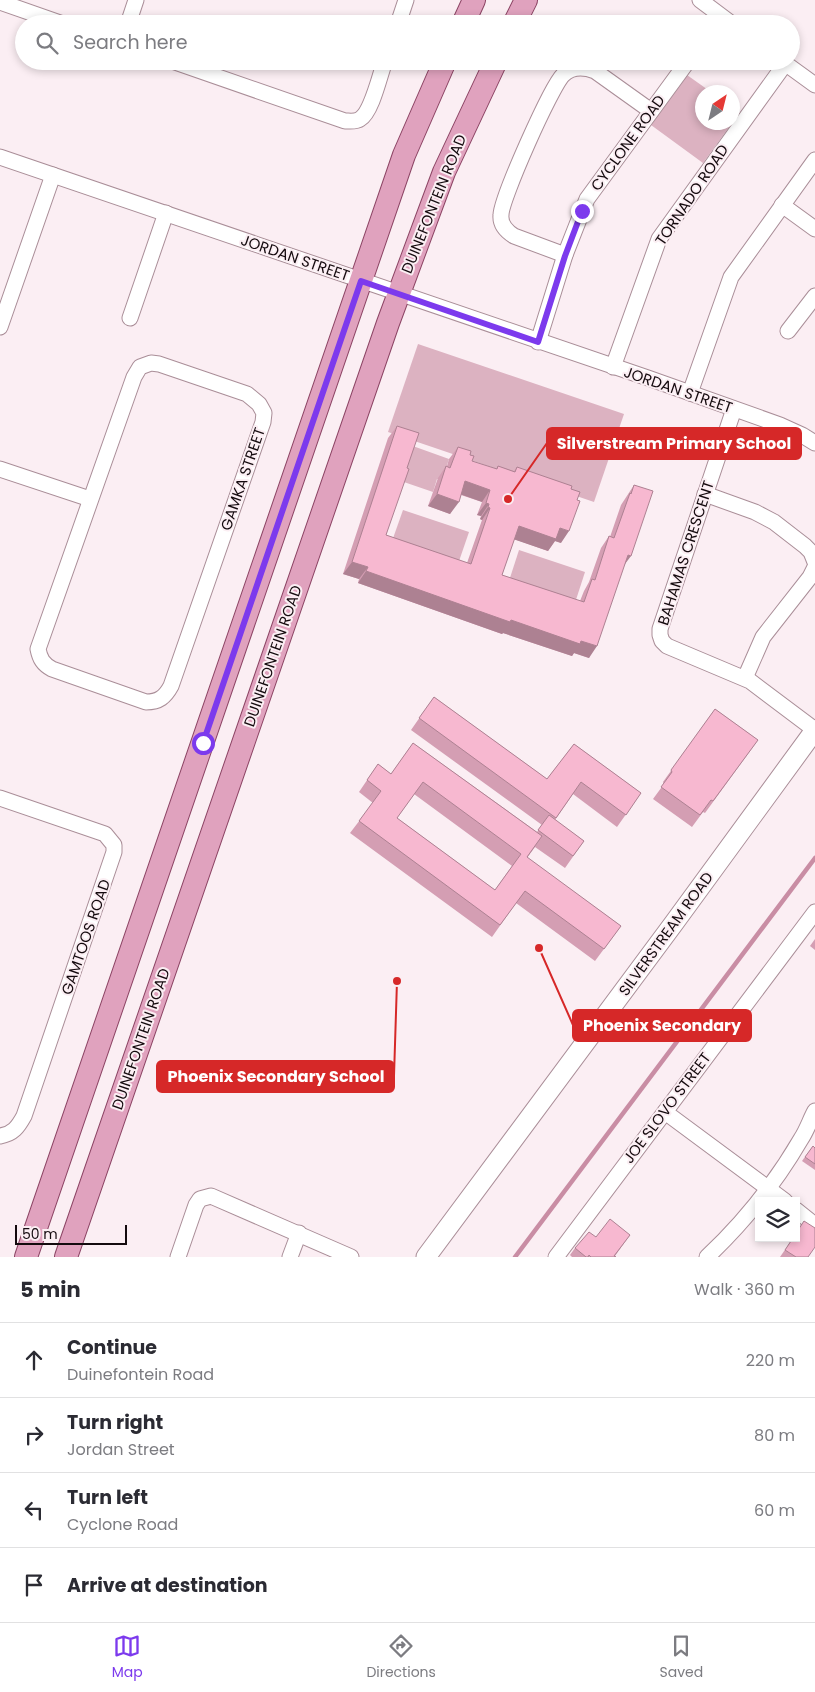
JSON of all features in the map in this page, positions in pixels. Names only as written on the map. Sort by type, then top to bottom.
[{"type":"main road","points":[[467,15],[474,0]]},
{"type":"main road","points":[[518,15],[526,0]]},
{"type":"main road","points":[[26,1257],[404,155],[441,70]]},
{"type":"main road","name":"DUINEFONTEIN ROAD","points":[[66,1257],[399,294],[444,172],[492,70]]},
{"type":"street","points":[[131,15],[136,0]]},
{"type":"street","points":[[401,15],[406,0]]},
{"type":"street","points":[[700,0],[716,15]]},
{"type":"street","points":[[0,2],[37,15]]},
{"type":"street","points":[[198,70],[345,121],[353,121],[361,119],[369,108],[382,70]]},
{"type":"street","points":[[565,256],[507,232],[500,217],[501,209],[525,151],[558,82],[570,70]]},
{"type":"street","points":[[591,70],[651,111]]},
{"type":"street","name":"CYCLONE ROAD","points":[[538,342],[565,256],[587,199],[681,70]]},
{"type":"street","name":"TORNADO ROAD","points":[[613,367],[659,239],[779,70]]},
{"type":"street","points":[[794,70],[815,85]]},
{"type":"street","name":"JORDAN STREET","points":[[0,157],[690,393],[814,439]]},
{"type":"street","points":[[690,393],[731,277],[815,160]]},
{"type":"street","points":[[0,327],[53,175]]},
{"type":"street","points":[[782,205],[815,229]]},
{"type":"street","points":[[130,318],[166,214]]},
{"type":"street","points":[[788,331],[815,296]]},
{"type":"street","name":"GAMKA STREET","points":[[151,363],[159,364],[247,394],[260,404],[264,413],[263,422],[171,686],[162,699],[154,702],[146,702],[52,669],[44,665],[40,658],[38,649],[40,642],[90,499],[134,377],[140,367],[151,363]]},
{"type":"street","name":"BAHAMAS CRESCENT","points":[[734,409],[660,629],[660,635],[662,641],[674,650],[745,678],[815,730]]},
{"type":"street","points":[[0,468],[90,499]]},
{"type":"street","points":[[705,494],[755,512],[774,522],[805,546],[811,552],[815,562]]},
{"type":"street","points":[[745,678],[763,637],[810,577],[815,567]]},
{"type":"street","name":"SILVERSTREAM ROAD","points":[[426,1257],[657,947],[815,730]]},
{"type":"street","name":"GAMTOOS ROAD","points":[[0,798],[105,834],[114,845],[114,852],[24,1116],[15,1130],[9,1135],[0,1136]]},
{"type":"street","name":"JOE SLOVO STREET","points":[[556,1257],[815,912]]},
{"type":"street","points":[[707,1257],[740,1223],[768,1188],[797,1146],[815,1111]]},
{"type":"street","points":[[665,1112],[779,1197]]},
{"type":"street","points":[[178,1257],[196,1205],[205,1196],[217,1197],[350,1257]]},
{"type":"street","points":[[800,1213],[815,1224]]},
{"type":"street","points":[[290,1257],[299,1233]]},
{"type":"shaded area","points":[[687,75],[701,85],[695,85],[695,130],[727,130],[703,163],[651,125]]},
{"type":"shaded area","points":[[418,344],[624,414],[594,502],[388,432]]},
{"type":"shaded area","points":[[410,445],[449,459],[442,480],[437,479],[433,492],[398,480]]},
{"type":"shaded area","points":[[403,510],[469,532],[457,567],[391,544]]},
{"type":"shaded area","points":[[519,550],[585,572],[574,606],[508,584]]},
{"type":"building","points":[[397,426],[419,433],[407,468],[409,469],[386,535],[471,564],[490,508],[488,507],[489,504],[486,503],[490,490],[465,481],[459,502],[437,494],[446,466],[450,468],[458,447],[471,451],[470,455],[474,456],[472,461],[497,469],[498,466],[515,472],[517,467],[572,486],[571,489],[580,492],[577,500],[580,501],[569,531],[560,528],[556,539],[519,526],[502,575],[584,602],[592,579],[595,580],[609,536],[614,538],[634,485],[653,491],[631,556],[628,555],[597,646],[581,641],[580,644],[511,620],[510,622],[366,571],[368,567],[352,562]]},
{"type":"building","points":[[434,697],[547,779],[574,744],[641,793],[626,815],[581,782],[556,818],[419,718]]},
{"type":"building","points":[[715,709],[758,740],[713,801],[711,800],[700,815],[661,787]]},
{"type":"building","points":[[413,743],[542,836],[527,857],[621,926],[604,949],[525,891],[500,925],[359,821],[381,791],[367,780],[378,764],[391,774]],"holes":[[[423,782],[521,854],[495,890],[397,818]]]},
{"type":"building","points":[[549,815],[584,841],[573,856],[538,830]]},
{"type":"building","points":[[813,1146],[815,1148],[815,1164],[805,1157]]},
{"type":"building","points":[[610,1219],[630,1235],[614,1256],[616,1257],[591,1257],[589,1255],[586,1257],[575,1248],[589,1232],[596,1237]]},
{"type":"building","points":[[804,1221],[815,1228],[815,1247],[808,1257],[796,1257],[785,1250],[790,1242],[800,1242],[800,1227]]},
{"type":"waterway","points":[[515,1257],[815,858]]},
{"type":"place","name":"Silverstream Primary School","points":[[508,499]]},
{"type":"place","name":"Phoenix Secondary","points":[[539,948]]},
{"type":"place","name":"Phoenix Secondary School","points":[[397,981]]},
{"type":"route","points":[[203,743],[361,281],[538,342],[565,256],[582,211]]}]
